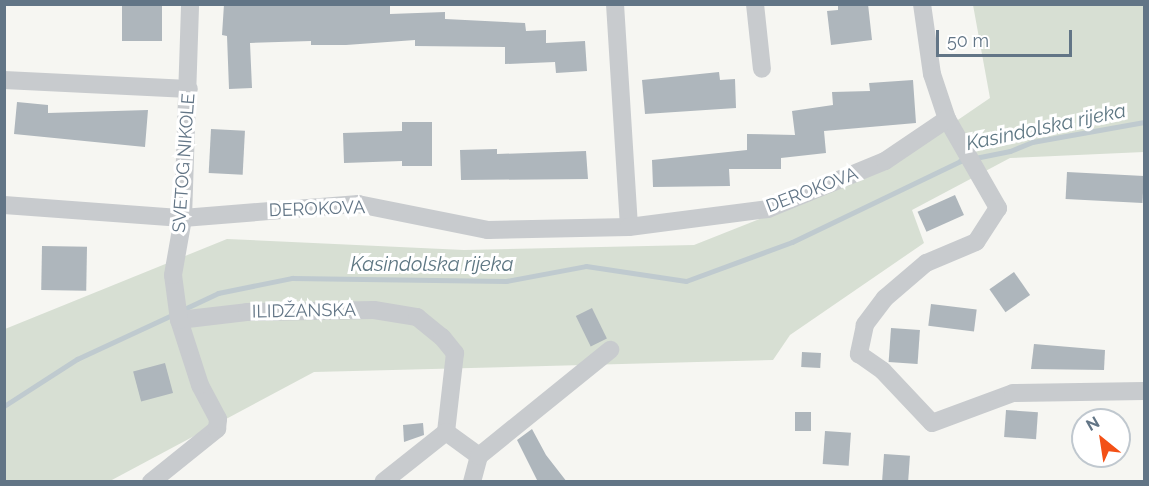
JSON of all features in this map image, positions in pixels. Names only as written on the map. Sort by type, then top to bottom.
[{"type":"street","name":"SVETOG NIKOLE","points":[[179,320],[173,275],[183,218],[190,4]]},
{"type":"street","points":[[615,4],[629,227]]},
{"type":"street","points":[[755,4],[762,69]]},
{"type":"street","points":[[922,4],[932,74],[947,119],[998,208],[976,242],[926,263],[885,297],[865,325],[859,354],[883,372],[932,423],[1013,393],[1144,391]]},
{"type":"street","points":[[4,80],[189,89]]},
{"type":"street","name":"DEROKOVA","points":[[4,205],[183,218],[358,204],[488,230],[629,227],[768,209],[885,161],[947,119]]},
{"type":"street","name":"ILIDŽANSKA","points":[[179,320],[247,312],[362,310],[417,317],[455,353],[446,432]]},
{"type":"street","points":[[151,482],[217,429],[218,419],[200,385],[179,320]]},
{"type":"street","points":[[472,482],[479,456],[610,350]]},
{"type":"street","points":[[383,482],[446,432],[479,456]]},
{"type":"shaded area","points":[[973,5],[1144,5],[1144,152],[1010,158],[912,210],[924,243],[790,335],[773,360],[314,372],[110,481],[5,482],[5,329],[227,239],[464,250],[694,245],[886,169],[990,98]]},
{"type":"building","points":[[122,4],[162,4],[162,41],[122,41]]},
{"type":"building","points":[[224,4],[390,4],[390,14],[445,12],[445,19],[525,23],[526,31],[546,30],[546,43],[585,41],[587,71],[556,73],[555,62],[505,64],[505,47],[415,46],[415,40],[346,45],[311,45],[311,41],[250,43],[252,88],[229,89],[227,36],[222,35]]},
{"type":"building","points":[[838,4],[868,4],[872,40],[831,45],[827,11],[838,10]]},
{"type":"building","points":[[719,72],[720,80],[735,79],[736,108],[645,114],[642,80]]},
{"type":"building","points":[[913,80],[916,123],[824,131],[826,153],[781,158],[781,169],[729,169],[730,186],[653,187],[652,160],[747,150],[747,134],[795,135],[792,111],[833,105],[832,92],[870,91],[869,83]]},
{"type":"building","points":[[17,102],[48,105],[48,113],[148,110],[145,147],[14,134]]},
{"type":"building","points":[[402,122],[432,122],[432,166],[402,166],[402,161],[344,163],[343,133],[402,131]]},
{"type":"building","points":[[211,129],[245,131],[243,175],[209,173]]},
{"type":"building","points":[[497,149],[497,154],[586,151],[588,179],[461,180],[460,150]]},
{"type":"building","points":[[1067,172],[1144,176],[1142,203],[1066,199]]},
{"type":"building","points":[[955,195],[964,215],[926,232],[918,212]]},
{"type":"building","points":[[42,246],[87,247],[86,291],[41,290]]},
{"type":"building","points":[[1014,272],[1030,295],[1005,312],[989,289]]},
{"type":"building","points":[[931,304],[977,310],[974,331],[928,326]]},
{"type":"building","points":[[592,308],[607,339],[591,346],[576,316]]},
{"type":"building","points":[[891,328],[920,330],[918,364],[889,362]]},
{"type":"building","points":[[1034,344],[1105,350],[1104,370],[1031,369]]},
{"type":"building","points":[[802,352],[821,353],[820,368],[801,367]]},
{"type":"building","points":[[165,363],[173,393],[141,401],[133,372]]},
{"type":"building","points":[[1006,410],[1038,412],[1036,439],[1004,437]]},
{"type":"building","points":[[795,412],[811,412],[811,431],[795,431]]},
{"type":"building","points":[[423,423],[424,435],[404,442],[403,425]]},
{"type":"building","points":[[532,429],[546,455],[567,482],[538,482],[517,440]]},
{"type":"building","points":[[825,431],[851,433],[849,466],[823,464]]},
{"type":"building","points":[[884,454],[910,456],[908,482],[882,482]]},
{"type":"waterway","name":"Kasindolska rijeka","points":[[182,310],[218,293],[292,278],[506,281],[586,266],[686,281],[792,242],[960,161],[1010,151],[1032,142],[1144,122]]},
{"type":"waterway","name":"Kasindolska rijeka","points":[[4,406],[77,359],[174,314]]}]
